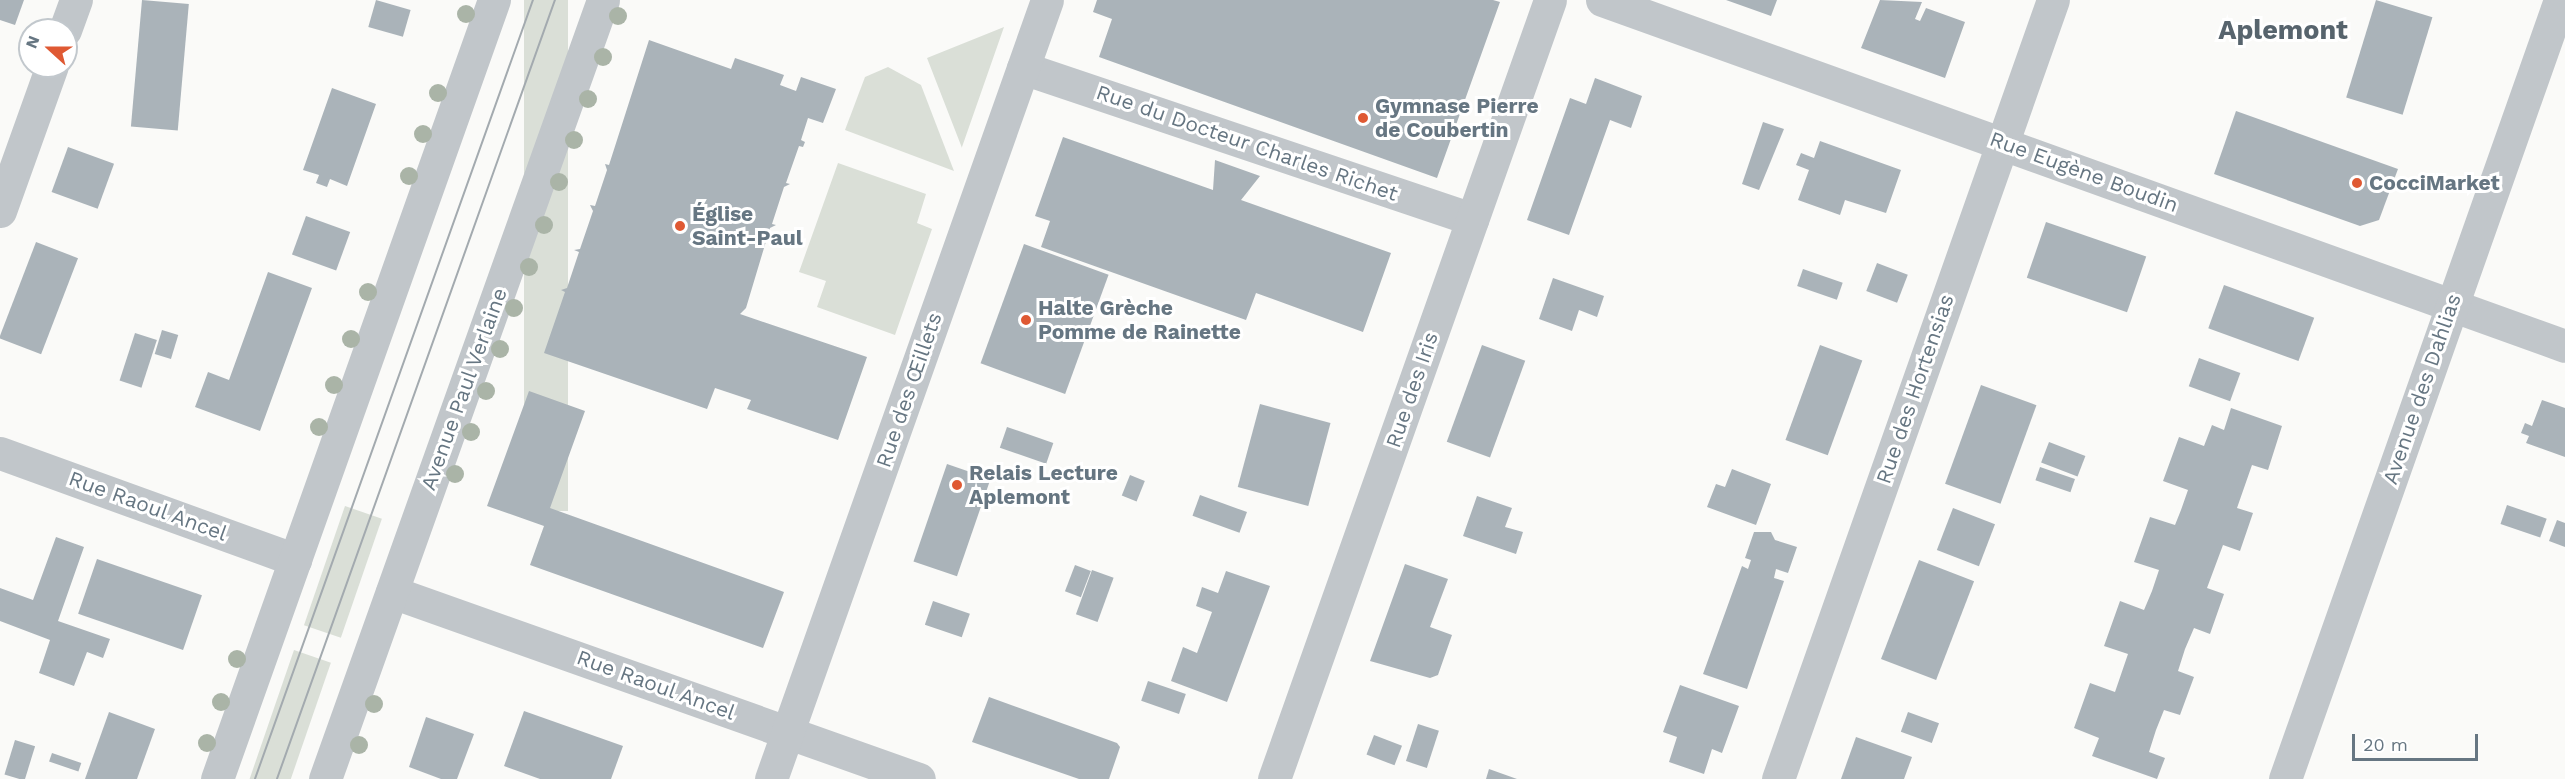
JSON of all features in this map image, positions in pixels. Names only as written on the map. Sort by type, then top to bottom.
[{"type":"street","points":[[69,18],[76,0]]},
{"type":"street","points":[[217,779],[494,0]]},
{"type":"street","name":"Avenue Paul Verlaine","points":[[325,779],[603,0]]},
{"type":"street","name":"Rue des Œillets","points":[[771,779],[1047,0]]},
{"type":"street","name":"Rue des Iris","points":[[1274,779],[1550,0]]},
{"type":"street","name":"Rue Eugène Boudin","points":[[1602,0],[2565,346]]},
{"type":"street","name":"Rue des Hortensias","points":[[1778,779],[2053,0]]},
{"type":"street","name":"Avenue des Dahlias","points":[[2285,779],[2560,0]]},
{"type":"street","name":"Rue du Docteur Charles Richet","points":[[1023,68],[1472,219]]},
{"type":"street","points":[[0,211],[48,78]]},
{"type":"street","name":"Rue Raoul Ancel","points":[[0,453],[296,560]]},
{"type":"street","name":"Rue Raoul Ancel","points":[[392,592],[920,779]]},
{"type":"shaded area","points":[[524,0],[568,0],[568,511],[524,511]]},
{"type":"shaded area","points":[[1004,27],[962,147],[962,148],[927,58]]},
{"type":"shaded area","points":[[888,67],[921,85],[954,171],[845,130],[865,77]]},
{"type":"shaded area","points":[[838,163],[926,194],[917,223],[932,229],[895,335],[817,307],[826,281],[799,272]]},
{"type":"shaded area","points":[[345,506],[382,519],[341,638],[304,625]]},
{"type":"shaded area","points":[[294,650],[331,663],[291,779],[250,779]]},
{"type":"building","points":[[0,0],[24,0],[15,25],[0,20]]},
{"type":"building","points":[[142,0],[189,4],[178,131],[131,127]]},
{"type":"building","points":[[376,0],[411,10],[403,37],[368,27]]},
{"type":"building","name":"Gymnase Pierre de Coubertin","points":[[1097,0],[1493,0],[1500,2],[1437,178],[1099,57],[1112,19],[1093,12]]},
{"type":"building","points":[[1726,0],[1777,0],[1771,16]]},
{"type":"building","points":[[1880,0],[1922,2],[1915,19],[1920,21],[1926,8],[1965,22],[1945,78],[1861,48]]},
{"type":"building","points":[[2376,0],[2432,17],[2403,115],[2346,98]]},
{"type":"building","name":"Église Saint-Paul","points":[[649,40],[731,69],[735,58],[784,75],[780,85],[796,91],[801,77],[836,89],[823,123],[808,118],[801,140],[805,142],[803,147],[799,146],[786,183],[790,184],[784,187],[772,224],[776,225],[770,228],[746,308],[740,314],[867,357],[838,440],[747,409],[751,400],[715,388],[707,409],[544,353],[565,292],[561,290],[567,288],[579,252],[574,250],[580,249],[593,211],[590,205],[595,206],[607,170],[605,164],[609,165]]},
{"type":"building","points":[[1595,78],[1642,96],[1631,128],[1610,120],[1569,235],[1527,220],[1570,98],[1586,104]]},
{"type":"building","points":[[332,88],[376,104],[347,186],[330,179],[327,187],[316,183],[319,175],[303,170]]},
{"type":"building","points":[[2236,111],[2398,169],[2379,220],[2360,226],[2214,174]]},
{"type":"building","points":[[1763,122],[1784,129],[1759,190],[1742,184]]},
{"type":"building","points":[[1063,137],[1213,190],[1215,160],[1260,176],[1241,200],[1391,253],[1363,332],[1256,293],[1246,320],[1041,247],[1050,221],[1035,216]]},
{"type":"building","points":[[1820,141],[1901,170],[1886,213],[1845,200],[1840,215],[1798,200],[1809,170],[1796,165],[1801,153],[1814,158]]},
{"type":"building","points":[[68,147],[114,164],[98,209],[52,192]]},
{"type":"building","points":[[306,216],[350,232],[336,271],[292,255]]},
{"type":"building","points":[[2046,222],[2146,257],[2127,312],[2027,278]]},
{"type":"building","points":[[36,242],[78,258],[41,354],[0,339]]},
{"type":"building","points":[[1024,244],[1109,275],[1065,394],[981,363]]},
{"type":"building","points":[[1877,263],[1908,275],[1897,303],[1866,291]]},
{"type":"building","points":[[1803,269],[1843,283],[1837,300],[1797,286]]},
{"type":"building","points":[[268,272],[312,288],[260,431],[195,407],[208,372],[229,380]]},
{"type":"building","points":[[1553,278],[1604,296],[1597,317],[1579,310],[1572,331],[1539,319]]},
{"type":"building","points":[[2224,285],[2314,318],[2298,361],[2208,328]]},
{"type":"building","points":[[162,330],[178,335],[171,359],[155,354]]},
{"type":"building","points":[[135,333],[157,340],[141,388],[120,381]]},
{"type":"building","points":[[1482,345],[1525,361],[1490,458],[1447,442]]},
{"type":"building","points":[[1820,345],[1862,360],[1828,455],[1785,440]]},
{"type":"building","points":[[2199,358],[2240,373],[2230,401],[2189,386]]},
{"type":"building","points":[[1981,385],[2036,405],[2001,504],[1945,484]]},
{"type":"building","points":[[529,391],[585,411],[550,508],[784,592],[763,648],[530,565],[544,526],[487,506]]},
{"type":"building","points":[[2542,400],[2565,408],[2565,457],[2526,443],[2529,436],[2521,433],[2525,423],[2532,426]]},
{"type":"building","points":[[1260,404],[1331,423],[1308,506],[1238,487]]},
{"type":"building","points":[[2231,408],[2282,426],[2268,470],[2252,465],[2237,508],[2253,513],[2240,551],[2223,545],[2207,588],[2224,594],[2210,634],[2194,628],[2185,649],[2178,671],[2194,677],[2180,715],[2164,710],[2156,730],[2149,752],[2165,758],[2157,779],[2092,756],[2099,738],[2074,728],[2090,683],[2115,692],[2128,654],[2104,646],[2120,601],[2144,610],[2152,591],[2159,570],[2134,562],[2150,517],[2175,525],[2181,510],[2188,490],[2163,481],[2179,437],[2204,446],[2212,425],[2224,430]]},
{"type":"building","points":[[1007,427],[1053,443],[1046,464],[1000,448]]},
{"type":"building","points":[[2049,442],[2085,456],[2078,477],[2041,463]]},
{"type":"building","points":[[947,464],[990,479],[957,576],[913,561]]},
{"type":"building","points":[[2040,467],[2075,479],[2070,492],[2035,480]]},
{"type":"building","points":[[1732,469],[1771,484],[1756,525],[1707,507],[1716,484],[1725,487]]},
{"type":"building","points":[[1130,475],[1145,481],[1137,501],[1122,495]]},
{"type":"building","points":[[1200,495],[1247,512],[1239,533],[1192,516]]},
{"type":"building","points":[[1477,496],[1512,508],[1505,527],[1523,532],[1516,554],[1463,536]]},
{"type":"building","points":[[2507,505],[2547,519],[2540,538],[2500,524]]},
{"type":"building","points":[[1953,508],[1995,524],[1979,566],[1937,550]]},
{"type":"building","points":[[2557,520],[2565,523],[2565,547],[2549,541]]},
{"type":"building","points":[[1754,532],[1771,532],[1775,540],[1797,547],[1788,573],[1776,569],[1774,578],[1784,581],[1747,689],[1703,674],[1742,566],[1748,569],[1751,560],[1745,558]]},
{"type":"building","points":[[56,537],[84,547],[58,621],[110,639],[103,658],[87,652],[74,686],[39,673],[50,640],[0,621],[0,588],[33,600]]},
{"type":"building","points":[[97,559],[202,595],[183,650],[78,614]]},
{"type":"building","points":[[1919,560],[1974,581],[1936,680],[1881,659]]},
{"type":"building","points":[[1405,564],[1448,579],[1430,627],[1452,635],[1438,675],[1430,678],[1370,661]]},
{"type":"building","points":[[1075,565],[1091,571],[1081,597],[1065,591]]},
{"type":"building","points":[[1092,570],[1114,578],[1098,622],[1076,614]]},
{"type":"building","points":[[1226,571],[1270,586],[1227,702],[1171,681],[1183,647],[1197,653],[1212,612],[1196,606],[1202,587],[1218,593]]},
{"type":"building","points":[[933,601],[970,614],[962,637],[925,625]]},
{"type":"building","points":[[1148,681],[1186,694],[1179,714],[1141,701]]},
{"type":"building","points":[[1680,685],[1739,706],[1722,753],[1712,749],[1704,774],[1669,762],[1677,737],[1663,732]]},
{"type":"building","points":[[989,697],[1117,743],[1120,747],[1109,779],[1079,779],[972,742]]},
{"type":"building","points":[[524,711],[623,746],[611,779],[540,779],[504,766]]},
{"type":"building","points":[[109,712],[155,729],[137,779],[85,779]]},
{"type":"building","points":[[1908,712],[1939,723],[1932,743],[1901,732]]},
{"type":"building","points":[[426,717],[474,734],[457,779],[441,779],[409,767]]},
{"type":"building","points":[[1418,724],[1439,731],[1427,768],[1406,761]]},
{"type":"building","points":[[1374,735],[1402,746],[1394,765],[1366,755]]},
{"type":"building","points":[[1856,737],[1912,757],[1904,779],[1841,779]]},
{"type":"building","points":[[15,740],[35,746],[25,779],[4,774]]},
{"type":"building","points":[[52,753],[81,763],[78,772],[49,762]]},
{"type":"building","points":[[1489,769],[1517,779],[1486,779]]},
{"type":"tram line","points":[[255,779],[533,0]]},
{"type":"tram line","points":[[277,779],[555,0]]},
{"type":"place","name":"Gymnase Pierre de Coubertin","points":[[1363,118]]},
{"type":"place","name":"CocciMarket","points":[[2357,183]]},
{"type":"place","name":"Église Saint-Paul","points":[[680,226]]},
{"type":"place","name":"Halte Grèche Pomme de Rainette","points":[[1026,320]]},
{"type":"place","name":"Relais Lecture Aplemont","points":[[957,485]]},
{"type":"district","name":"Aplemont","points":[[2283,31]]}]
